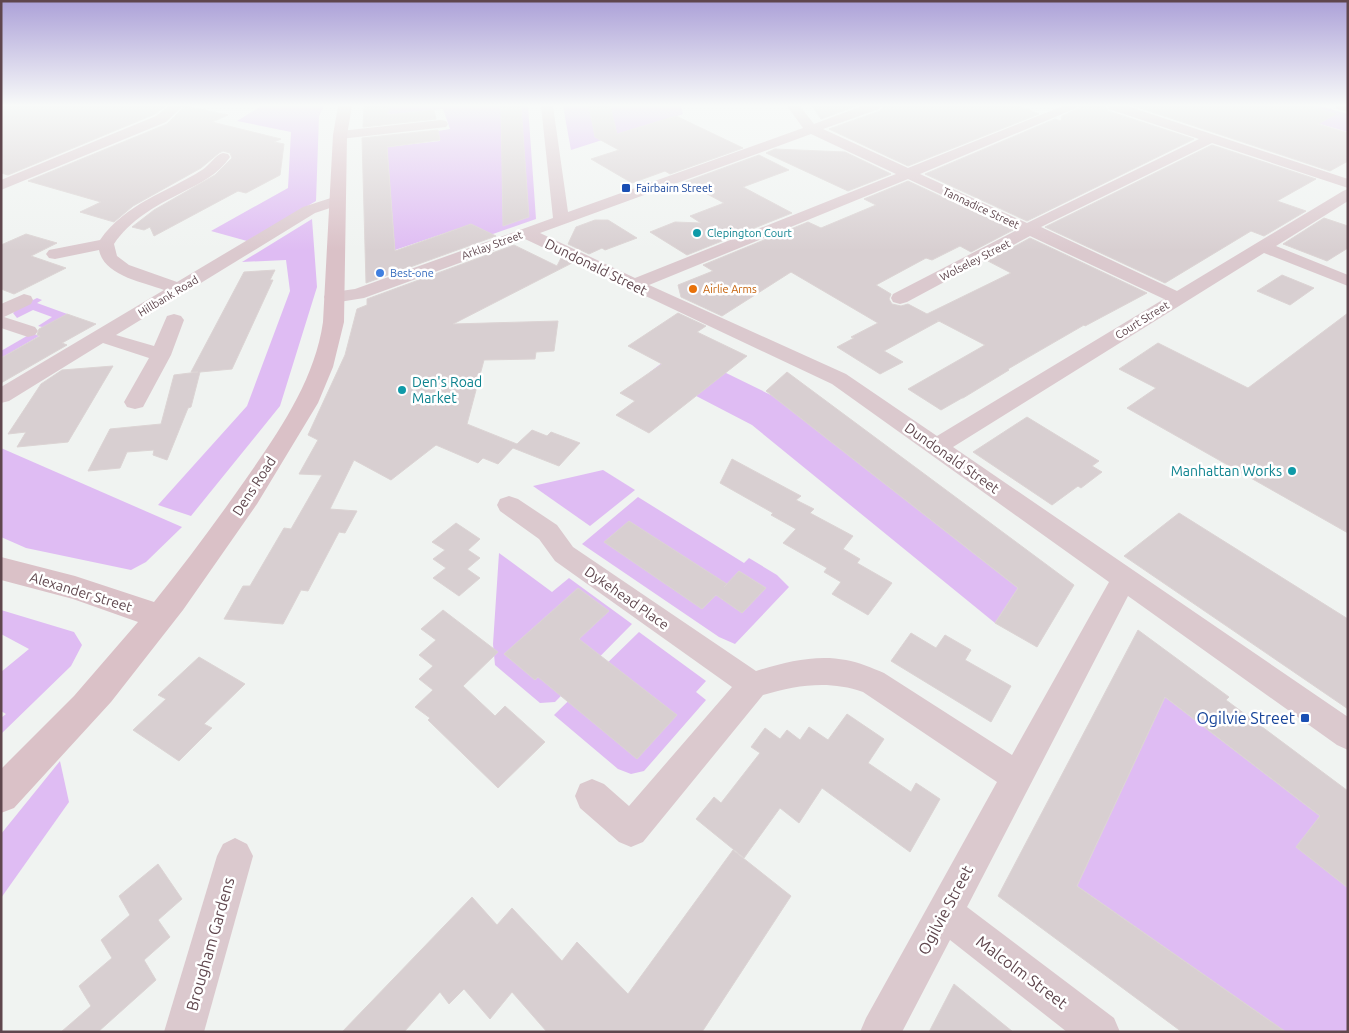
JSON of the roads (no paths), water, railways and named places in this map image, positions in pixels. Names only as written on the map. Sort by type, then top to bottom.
[{"type":"main road","name":"Dens Road","points":[[1,795],[113,677],[160,618],[251,492],[311,394],[325,358],[333,327],[339,154]]},
{"type":"main road","name":"Alexander Street","points":[[1,568],[74,588],[160,618]]},
{"type":"street","points":[[1,186],[77,154]]},
{"type":"street","points":[[553,154],[561,220]]},
{"type":"street","name":"Arklay Street","points":[[333,297],[358,294],[742,154]]},
{"type":"street","name":"Tannadice Street","points":[[866,154],[1177,298]]},
{"type":"street","points":[[634,285],[957,154]]},
{"type":"street","name":"Wolseley Street","points":[[900,298],[1019,238],[1035,224],[1179,154]]},
{"type":"street","points":[[1257,154],[1348,184]]},
{"type":"street","points":[[179,289],[123,269],[109,258],[106,244],[114,230],[127,218],[174,190],[216,169],[223,157]]},
{"type":"street","points":[[152,184],[174,190]]},
{"type":"street","name":"Court Street","points":[[937,447],[1177,298],[1200,287],[1348,194]]},
{"type":"street","name":"Hillbank Road","points":[[1,396],[309,210],[337,201]]},
{"type":"street","name":"Dundonald Street","points":[[526,233],[839,379],[1348,735]]},
{"type":"street","points":[[55,254],[106,244]]},
{"type":"street","points":[[1264,247],[1348,281]]},
{"type":"street","points":[[1,312],[24,300]]},
{"type":"street","points":[[135,402],[161,355],[174,320]]},
{"type":"street","points":[[1,322],[28,332]]},
{"type":"street","points":[[100,336],[161,355]]},
{"type":"street","name":"Dykehead Place","points":[[509,505],[548,532],[564,554],[753,685]]},
{"type":"street","name":"Ogilvie Street","points":[[880,1032],[1016,776],[1125,578]]},
{"type":"street","points":[[592,796],[631,830],[753,685],[786,675],[814,671],[846,673],[873,682],[1016,776]]},
{"type":"street","name":"Brougham Gardens","points":[[184,1032],[236,856]]},
{"type":"street","name":"Malcolm Street","points":[[944,912],[1100,1032]]},
{"type":"place","name":"Fairbairn Street","points":[[626,188]]},
{"type":"place","name":"Clepington Court","points":[[697,233]]},
{"type":"place","name":"Best-one","points":[[380,273]]},
{"type":"place","name":"Airlie Arms","points":[[693,289]]},
{"type":"place","name":"Den's Road Market","points":[[402,390]]},
{"type":"place","name":"Manhattan Works","points":[[1292,471]]},
{"type":"place","name":"Ogilvie Street","points":[[1305,718]]}]
